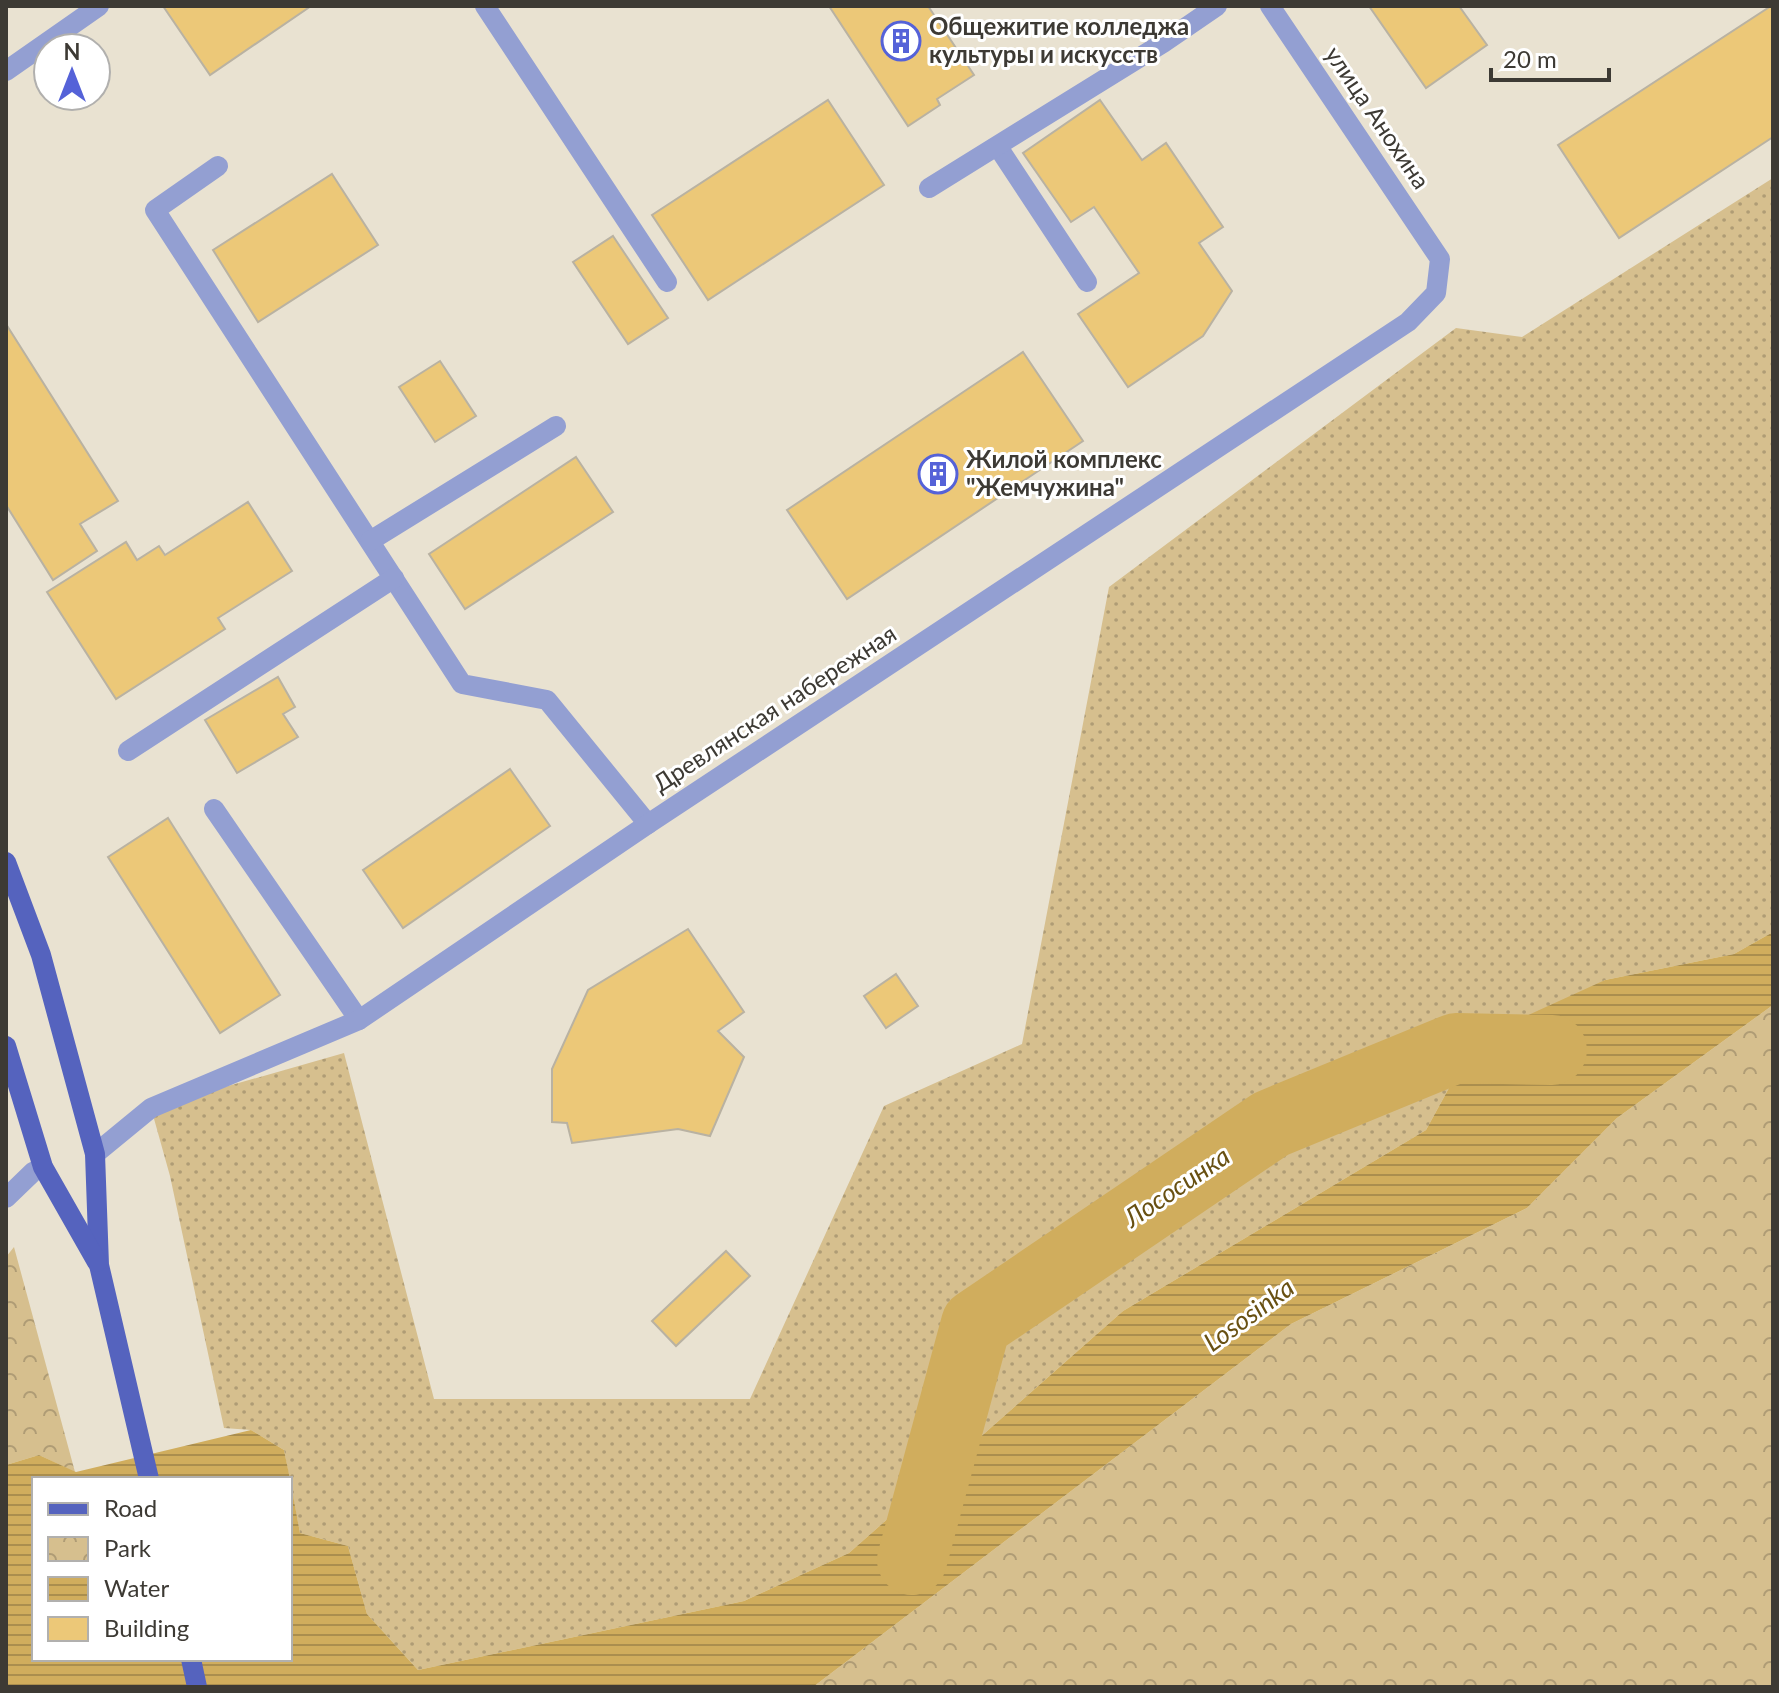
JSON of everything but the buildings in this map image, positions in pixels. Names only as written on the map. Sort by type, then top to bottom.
[{"type":"main road","points":[[6,862],[41,955],[95,1154],[99,1265],[149,1477]]},
{"type":"main road","points":[[6,1046],[43,1167],[99,1265]]},
{"type":"main road","points":[[191,1661],[197,1687]]},
{"type":"street","points":[[6,71],[99,6]]},
{"type":"street","points":[[485,6],[667,282]]},
{"type":"street","points":[[929,188],[1217,6]]},
{"type":"street","name":"улица Анохина","points":[[1270,6],[1440,259]]},
{"type":"street","points":[[998,147],[1087,282]]},
{"type":"street","points":[[218,166],[155,210],[462,684],[547,700],[648,824]]},
{"type":"street","name":"Древлянская набережная","points":[[95,1154],[151,1108],[359,1020],[648,824],[1408,322],[1436,293],[1440,259]]},
{"type":"street","points":[[370,541],[556,426]]},
{"type":"street","points":[[128,751],[394,578]]},
{"type":"street","points":[[214,809],[359,1020]]},
{"type":"street","points":[[6,1198],[33,1172],[43,1167]]},
{"type":"green space","points":[[1773,178],[1773,932],[1734,954],[1605,980],[1461,1066],[1426,1130],[1123,1311],[849,1553],[744,1601],[418,1670],[367,1614],[348,1546],[300,1533],[292,1477],[289,1477],[284,1450],[251,1430],[224,1428],[170,1176],[151,1108],[344,1053],[434,1399],[750,1399],[884,1106],[1022,1044],[1109,587],[1456,328],[1522,337]]},
{"type":"green space","points":[[1773,1005],[1773,1687],[813,1687],[1291,1324],[1527,1208],[1617,1118]]},
{"type":"green space","points":[[14,1247],[75,1472],[39,1455],[6,1465],[6,1257]]},
{"type":"water","name":"Lososinka","points":[[1773,932],[1773,1005],[1617,1118],[1527,1208],[1291,1324],[813,1687],[6,1687],[6,1465],[39,1455],[76,1472],[251,1430],[284,1450],[290,1477],[32,1477],[32,1661],[292,1661],[292,1490],[300,1533],[348,1546],[367,1614],[418,1670],[744,1601],[849,1553],[1123,1311],[1426,1130],[1461,1066],[1456,1048],[1605,980],[1734,954]]},
{"type":"waterway","name":"Лососинка","points":[[912,1560],[976,1324],[1271,1124],[1456,1048],[1552,1050]]},
{"type":"place","name":"Общежитие колледжа культуры и искусств","points":[[901,41]]},
{"type":"place","name":"Жилой комплекс \"Жемчужина\"","points":[[938,474]]}]
